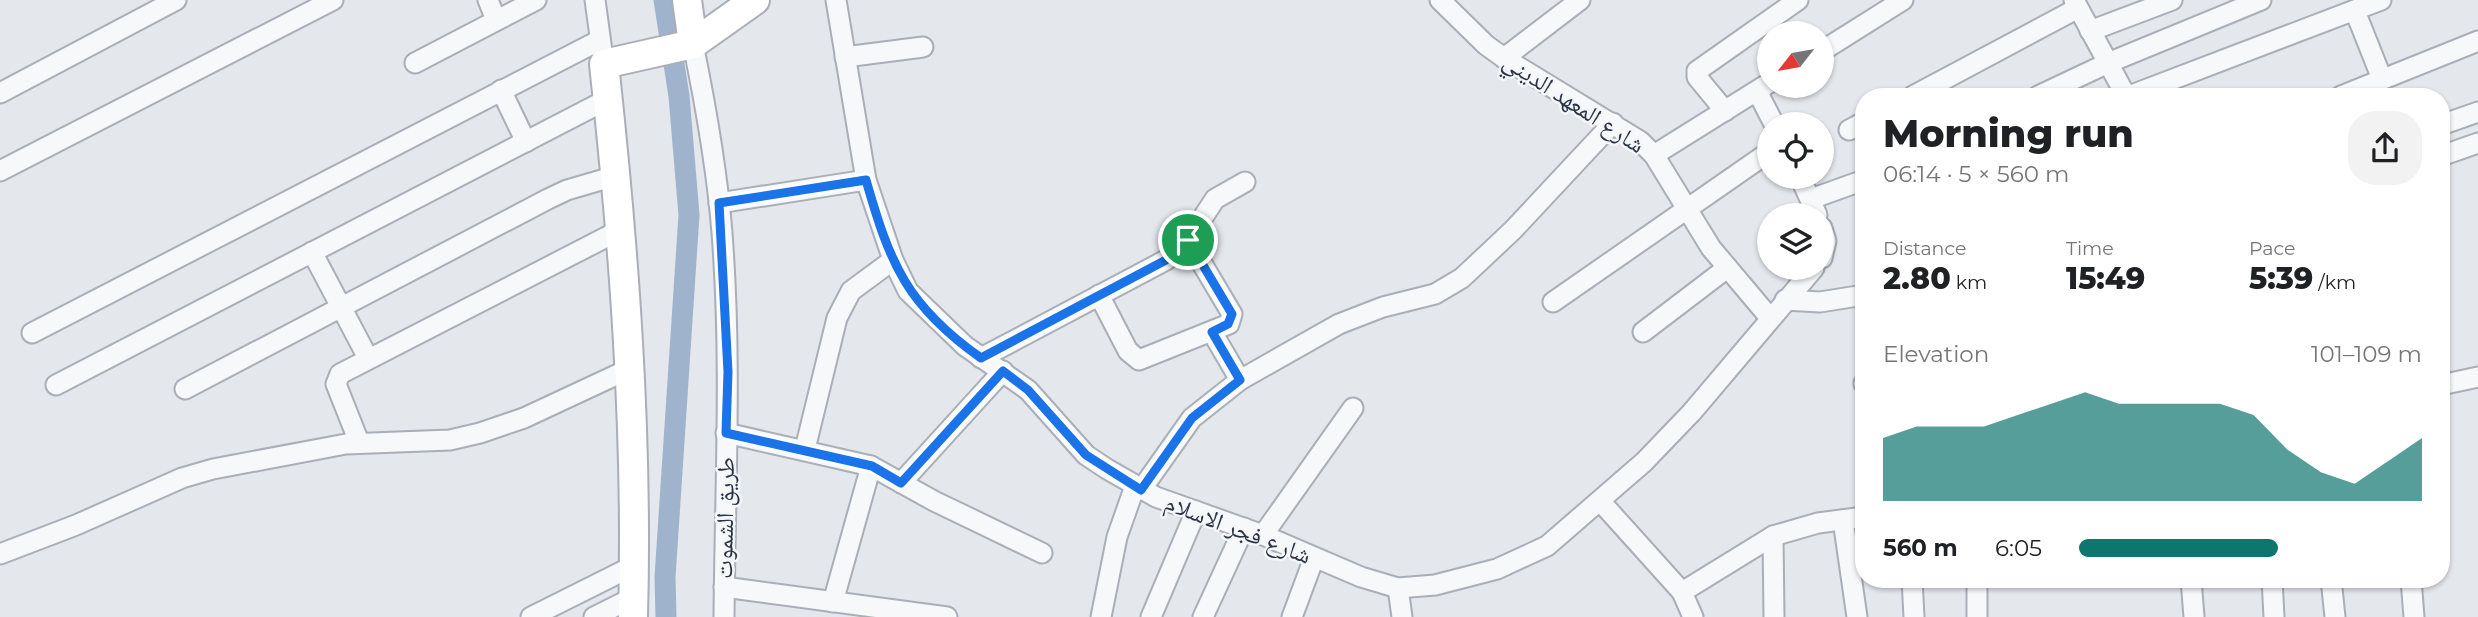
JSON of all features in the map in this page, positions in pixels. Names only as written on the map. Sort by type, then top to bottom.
[{"type":"street","points":[[0,93],[176,0]]},
{"type":"street","points":[[0,171],[333,0]]},
{"type":"street","points":[[488,0],[496,20]]},
{"type":"street","points":[[415,63],[536,0]]},
{"type":"street","points":[[594,617],[634,607],[629,369],[608,99],[595,0]]},
{"type":"street","points":[[686,46],[687,0]]},
{"type":"street","points":[[32,333],[501,90],[602,52],[637,56],[686,46],[755,0]]},
{"type":"street","name":"شارع فجر الاسلام","points":[[836,0],[866,180],[893,261],[915,298],[965,346],[1028,390],[1086,455],[1138,488],[1314,558],[1398,588],[1469,578],[1525,558],[1547,546],[1601,502],[1692,412],[1803,280]]},
{"type":"street","name":"شارع المعهد الديني","points":[[1440,0],[1486,45],[1504,58],[1640,141],[1654,155],[1687,210],[1727,268],[1770,318]]},
{"type":"street","points":[[1504,58],[1580,0]]},
{"type":"street","points":[[1725,111],[1697,77],[1697,71],[1798,0]]},
{"type":"street","points":[[1834,43],[1903,0]]},
{"type":"street","points":[[2090,31],[2172,0]]},
{"type":"street","points":[[2055,88],[2108,63],[2261,0]]},
{"type":"street","points":[[2148,88],[2381,0]]},
{"type":"street","points":[[1927,88],[2076,4],[2122,88]]},
{"type":"street","points":[[2355,10],[2382,79]]},
{"type":"street","points":[[2360,88],[2478,41]]},
{"type":"street","name":"طريق الشموت","points":[[686,46],[719,203],[728,372],[724,617]]},
{"type":"street","points":[[845,57],[923,47]]},
{"type":"street","points":[[501,90],[526,142]]},
{"type":"street","points":[[1654,155],[1757,91]]},
{"type":"street","points":[[56,385],[608,99]]},
{"type":"street","points":[[2450,122],[2478,112]]},
{"type":"street","points":[[1101,617],[1117,537],[1138,488],[1192,418],[1240,380],[1339,324],[1383,307],[1446,290],[1513,230],[1613,123]]},
{"type":"street","points":[[2450,153],[2478,143]]},
{"type":"street","points":[[1553,302],[1757,160]]},
{"type":"street","points":[[185,389],[567,190],[615,176]]},
{"type":"street","points":[[719,203],[866,180]]},
{"type":"street","points":[[981,358],[1166,260],[1188,240],[1215,198],[1245,181]]},
{"type":"street","points":[[1821,203],[1855,185]]},
{"type":"street","points":[[359,442],[336,378],[620,230]]},
{"type":"street","points":[[1099,295],[1128,351],[1139,360],[1228,324],[1232,314],[1188,240]]},
{"type":"street","points":[[312,252],[368,359]]},
{"type":"street","points":[[805,449],[837,318],[851,291],[893,261]]},
{"type":"street","points":[[1643,332],[1727,268]]},
{"type":"street","points":[[1785,300],[1820,302],[1855,296]]},
{"type":"street","points":[[1212,332],[1240,380]]},
{"type":"street","points":[[0,554],[76,525],[182,478],[213,469],[359,442],[450,440],[480,433],[524,418],[629,369]]},
{"type":"street","points":[[901,483],[1003,371]]},
{"type":"street","points":[[2450,383],[2478,377]]},
{"type":"street","points":[[1203,617],[1254,532],[1353,408]]},
{"type":"street","points":[[726,433],[872,466],[1042,553]]},
{"type":"street","points":[[833,602],[872,466]]},
{"type":"street","points":[[1601,502],[1682,592],[1691,616]]},
{"type":"street","points":[[1151,617],[1196,511]]},
{"type":"street","points":[[1682,592],[1773,536],[1855,518]]},
{"type":"street","points":[[1843,520],[1857,617]]},
{"type":"street","points":[[1773,536],[1774,617]]},
{"type":"street","points":[[1292,617],[1314,558]]},
{"type":"street","points":[[531,617],[633,566]]},
{"type":"street","points":[[724,587],[833,602],[880,612],[947,617]]},
{"type":"street","points":[[1398,588],[1402,617]]},
{"type":"street","points":[[1912,588],[1914,617]]},
{"type":"street","points":[[1977,588],[1977,617]]},
{"type":"street","points":[[2192,588],[2194,617]]},
{"type":"street","points":[[2272,588],[2274,617]]},
{"type":"street","points":[[2332,588],[2335,617]]},
{"type":"street","points":[[2412,588],[2414,617]]},
{"type":"waterway","points":[[664,0],[679,96],[689,215],[665,577],[666,617]]},
{"type":"route","points":[[866,180],[893,261],[908,291],[981,358],[1147,271],[1178,251],[1188,240],[1232,314],[1232,320],[1228,324],[1212,332],[1240,380],[1192,418],[1173,441],[1141,490],[1086,455],[1028,390],[1003,371],[901,483],[872,466],[726,433],[728,372],[719,203],[866,180]]}]
